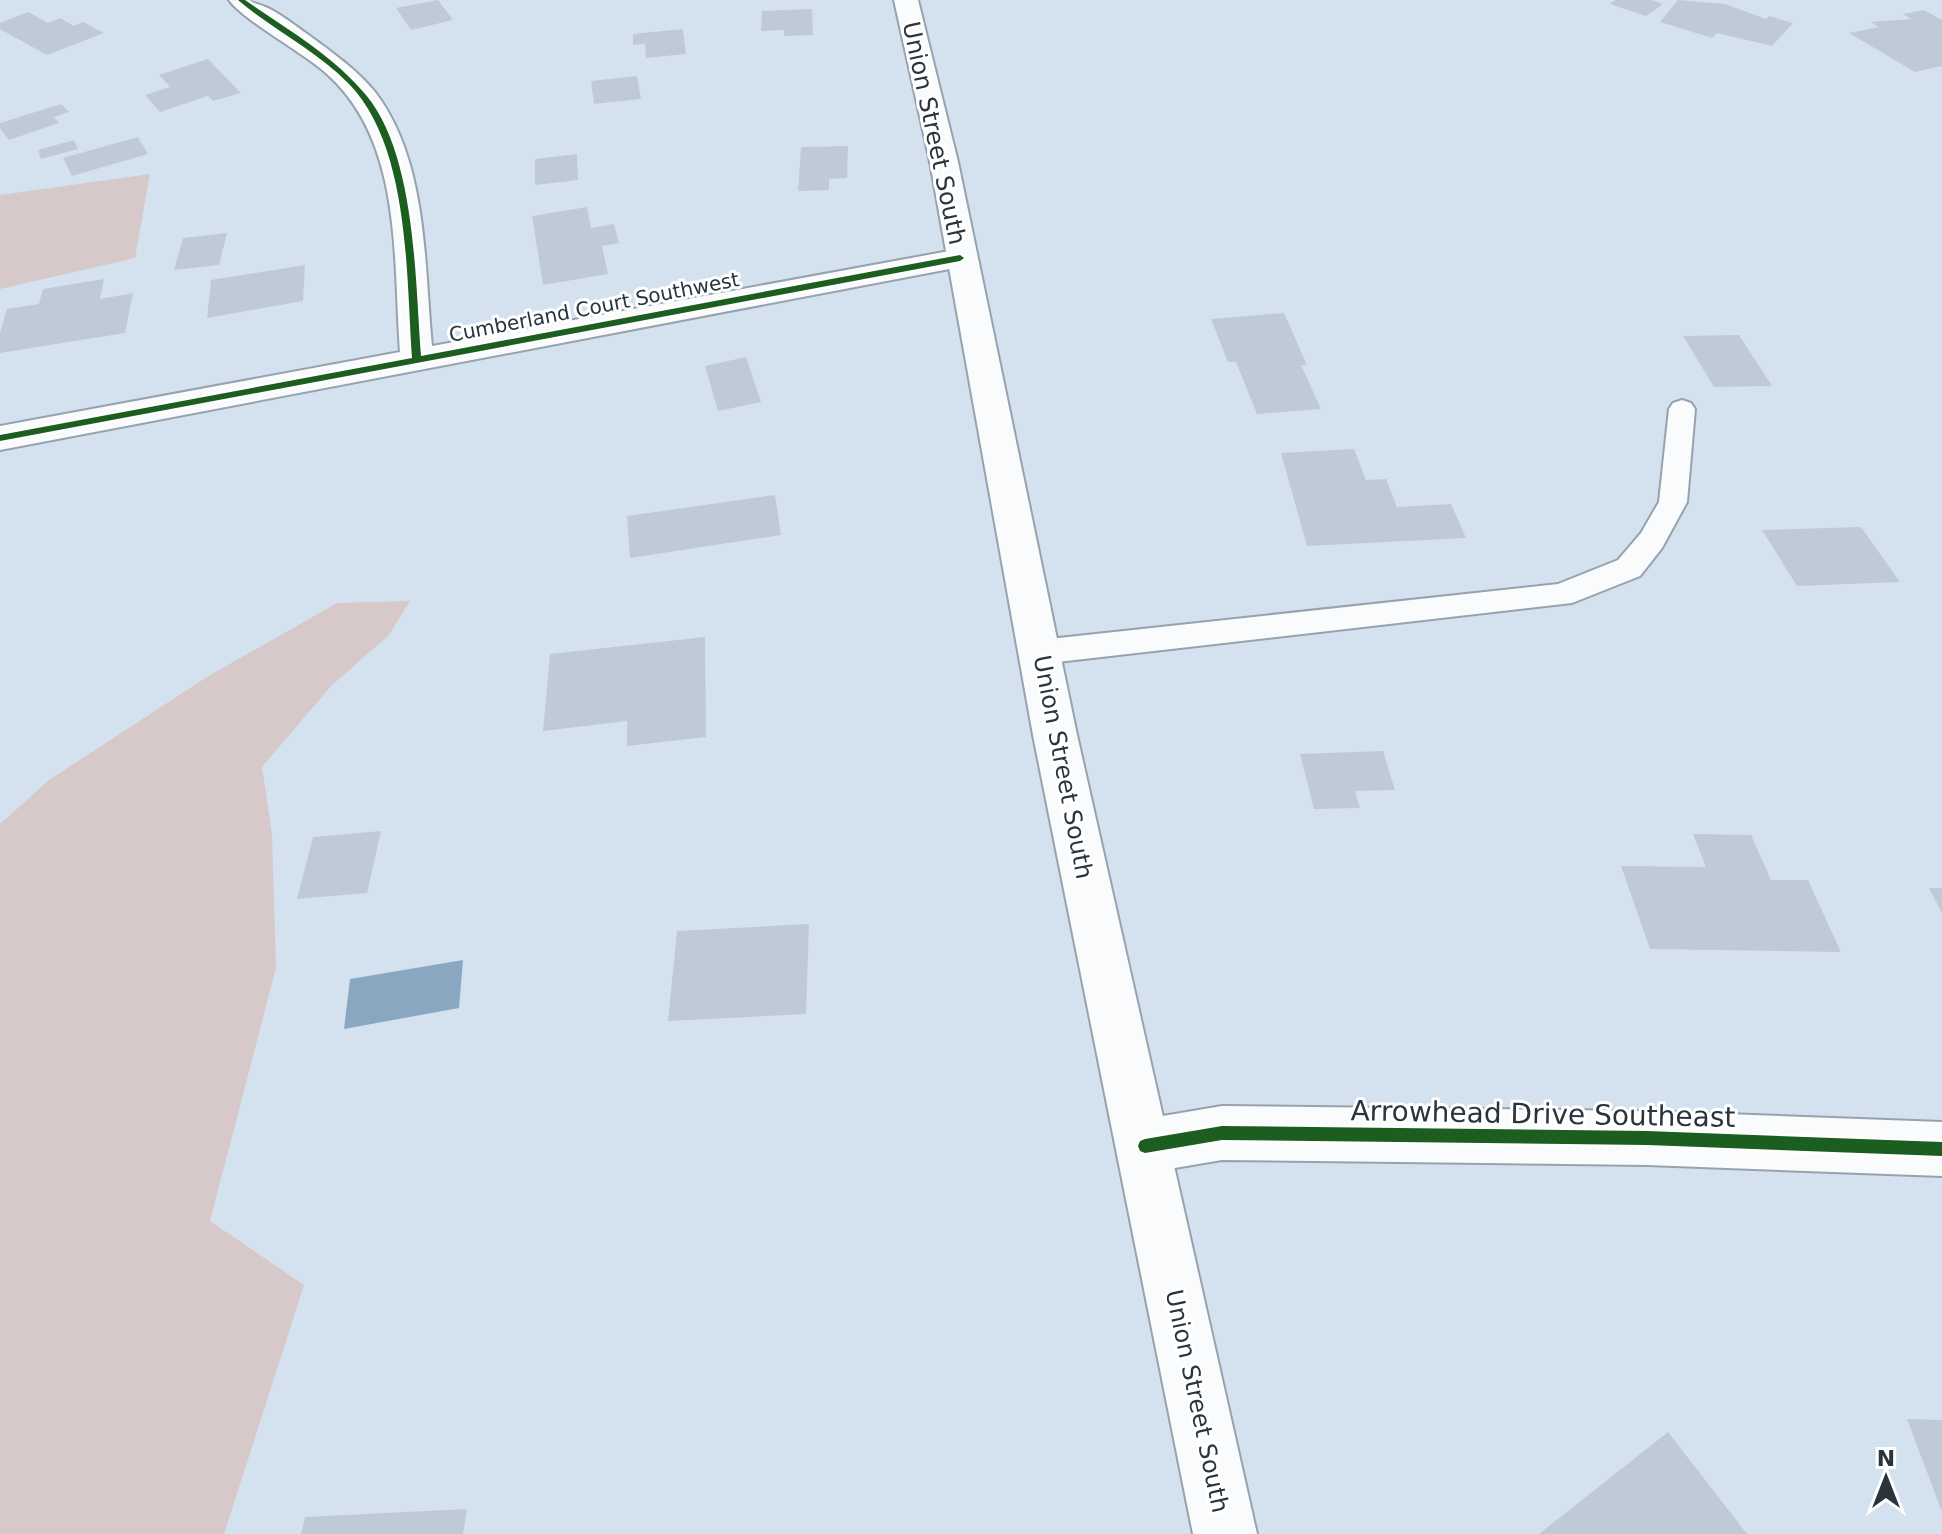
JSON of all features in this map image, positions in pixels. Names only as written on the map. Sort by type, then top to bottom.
[{"type":"street","points":[[241,0],[331,64],[375,112],[390,151],[403,220],[417,361]]},
{"type":"street","name":"Union Street South","points":[[906,0],[944,162],[960,258],[1096,932],[1145,1146],[1225,1534]]},
{"type":"street","name":"Cumberland Court Southwest","points":[[0,438],[960,258]]},
{"type":"street","name":"Arrowhead Drive Southeast","points":[[1145,1146],[1222,1133],[1647,1138],[1942,1149]]},
{"type":"lane","points":[[1040,652],[1561,595],[1629,568],[1652,540],[1673,502],[1682,409]]},
{"type":"shaded area","points":[[150,174],[135,258],[0,289],[0,195]]},
{"type":"shaded area","points":[[410,601],[389,635],[331,686],[262,767],[272,834],[276,968],[210,1221],[304,1285],[224,1534],[0,1534],[0,824],[49,780],[207,677],[337,603]]},
{"type":"water","points":[[463,960],[459,1008],[344,1029],[350,979]]},
{"type":"building","points":[[438,0],[453,20],[411,30],[396,8]]},
{"type":"building","points":[[1615,0],[1651,0],[1663,4],[1646,16],[1610,4]]},
{"type":"building","points":[[1678,0],[1725,4],[1766,19],[1769,16],[1793,23],[1772,46],[1717,33],[1712,38],[1660,22]]},
{"type":"building","points":[[812,9],[813,35],[784,36],[784,30],[761,31],[762,11]]},
{"type":"building","points":[[1924,10],[1942,20],[1942,66],[1915,72],[1849,33],[1879,27],[1870,22],[1911,19],[1903,14]]},
{"type":"building","points":[[28,12],[48,23],[60,18],[74,26],[83,22],[104,33],[47,55],[0,29],[0,23]]},
{"type":"building","points":[[683,29],[686,54],[646,58],[645,44],[633,45],[633,34]]},
{"type":"building","points":[[208,59],[241,93],[213,101],[208,96],[160,112],[145,95],[170,87],[159,75]]},
{"type":"building","points":[[637,76],[641,99],[594,104],[591,81]]},
{"type":"building","points":[[61,104],[69,112],[54,117],[59,123],[9,140],[0,128],[0,123]]},
{"type":"building","points":[[138,137],[148,154],[72,176],[63,158]]},
{"type":"building","points":[[74,140],[78,149],[41,159],[38,150]]},
{"type":"building","points":[[848,146],[847,178],[829,179],[829,190],[798,191],[801,147]]},
{"type":"building","points":[[577,154],[578,180],[535,185],[535,159]]},
{"type":"building","points":[[587,207],[591,228],[614,224],[619,243],[602,246],[608,274],[543,285],[532,216]]},
{"type":"building","points":[[227,233],[219,265],[174,270],[183,238]]},
{"type":"building","points":[[305,265],[303,301],[207,318],[211,280]]},
{"type":"building","points":[[104,279],[100,299],[133,293],[125,333],[0,353],[0,333],[7,309],[39,304],[43,289]]},
{"type":"building","points":[[1284,313],[1307,365],[1301,365],[1321,409],[1257,414],[1236,362],[1228,362],[1211,319]]},
{"type":"building","points":[[1739,335],[1772,386],[1714,387],[1683,336]]},
{"type":"building","points":[[746,357],[761,402],[718,411],[705,366]]},
{"type":"building","points":[[1354,449],[1366,480],[1386,479],[1397,507],[1451,504],[1466,538],[1307,546],[1281,453]]},
{"type":"building","points":[[775,495],[781,535],[630,558],[627,516]]},
{"type":"building","points":[[1861,527],[1900,582],[1797,586],[1762,530]]},
{"type":"building","points":[[705,637],[706,737],[627,746],[627,721],[543,731],[550,654]]},
{"type":"building","points":[[1383,751],[1395,790],[1355,791],[1360,808],[1314,809],[1300,754]]},
{"type":"building","points":[[381,831],[367,893],[297,899],[313,837]]},
{"type":"building","points":[[1693,834],[1751,835],[1771,880],[1808,880],[1841,952],[1650,949],[1621,866],[1706,867]]},
{"type":"building","points":[[1929,888],[1942,888],[1942,913]]},
{"type":"building","points":[[809,924],[806,1014],[668,1021],[677,931]]},
{"type":"building","points":[[1907,1419],[1942,1420],[1942,1512]]},
{"type":"building","points":[[1668,1432],[1747,1534],[1539,1534]]},
{"type":"building","points":[[467,1509],[463,1534],[301,1534],[305,1517]]},
{"type":"cycle path","points":[[241,0],[334,66],[376,114],[387,139],[402,200],[417,361]]},
{"type":"cycle path","points":[[0,438],[960,258]]},
{"type":"cycle path","points":[[1145,1146],[1222,1133],[1647,1138],[1942,1149]]}]
